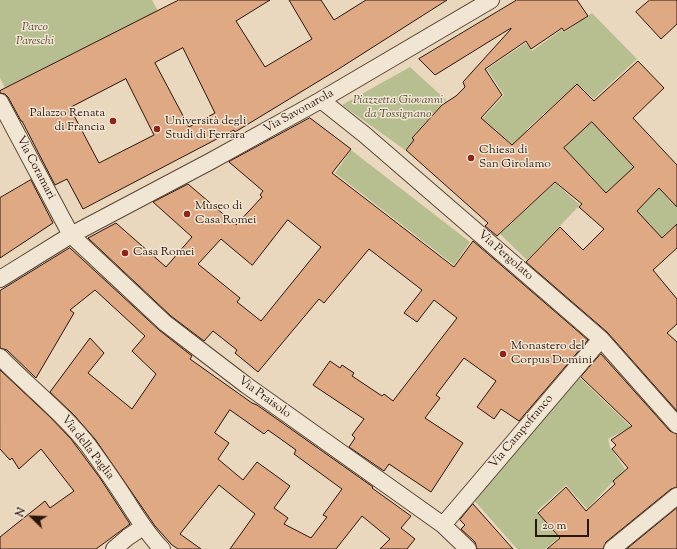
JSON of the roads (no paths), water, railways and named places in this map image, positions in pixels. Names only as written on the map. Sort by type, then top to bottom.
[{"type":"street","name":"Via Savonarola","points":[[0,279],[71,235],[321,100],[491,0]]},
{"type":"street","name":"Via Pergolato","points":[[321,100],[365,135],[601,339],[677,426]]},
{"type":"street","name":"Via Coramari","points":[[0,102],[71,235]]},
{"type":"street","name":"Via Praisolo","points":[[71,235],[172,328],[246,385],[443,525],[468,549]]},
{"type":"street","name":"Via Campofranco","points":[[443,525],[601,339]]},
{"type":"street","name":"Via della Paglia","points":[[0,357],[75,430],[100,461],[143,528],[162,549]]},
{"type":"street","points":[[612,549],[677,496]]},
{"type":"street","points":[[114,549],[128,537],[143,528]]},
{"type":"place","name":"Palazzo Renata di Francia","points":[[113,121]]},
{"type":"place","name":"Università degli Studi di Ferrara","points":[[157,129]]},
{"type":"place","name":"Chiesa di San Girolamo","points":[[471,158]]},
{"type":"place","name":"Museo di Casa Romei","points":[[187,214]]},
{"type":"place","name":"Casa Romei","points":[[125,253]]},
{"type":"place","name":"Monastero del Corpus Domini","points":[[503,354]]},
{"type":"park label","name":"Parco Pareschi","points":[[35,35]]},
{"type":"park label","name":"Piazzetta Giovanni da Tossignano","points":[[398,108]]}]
